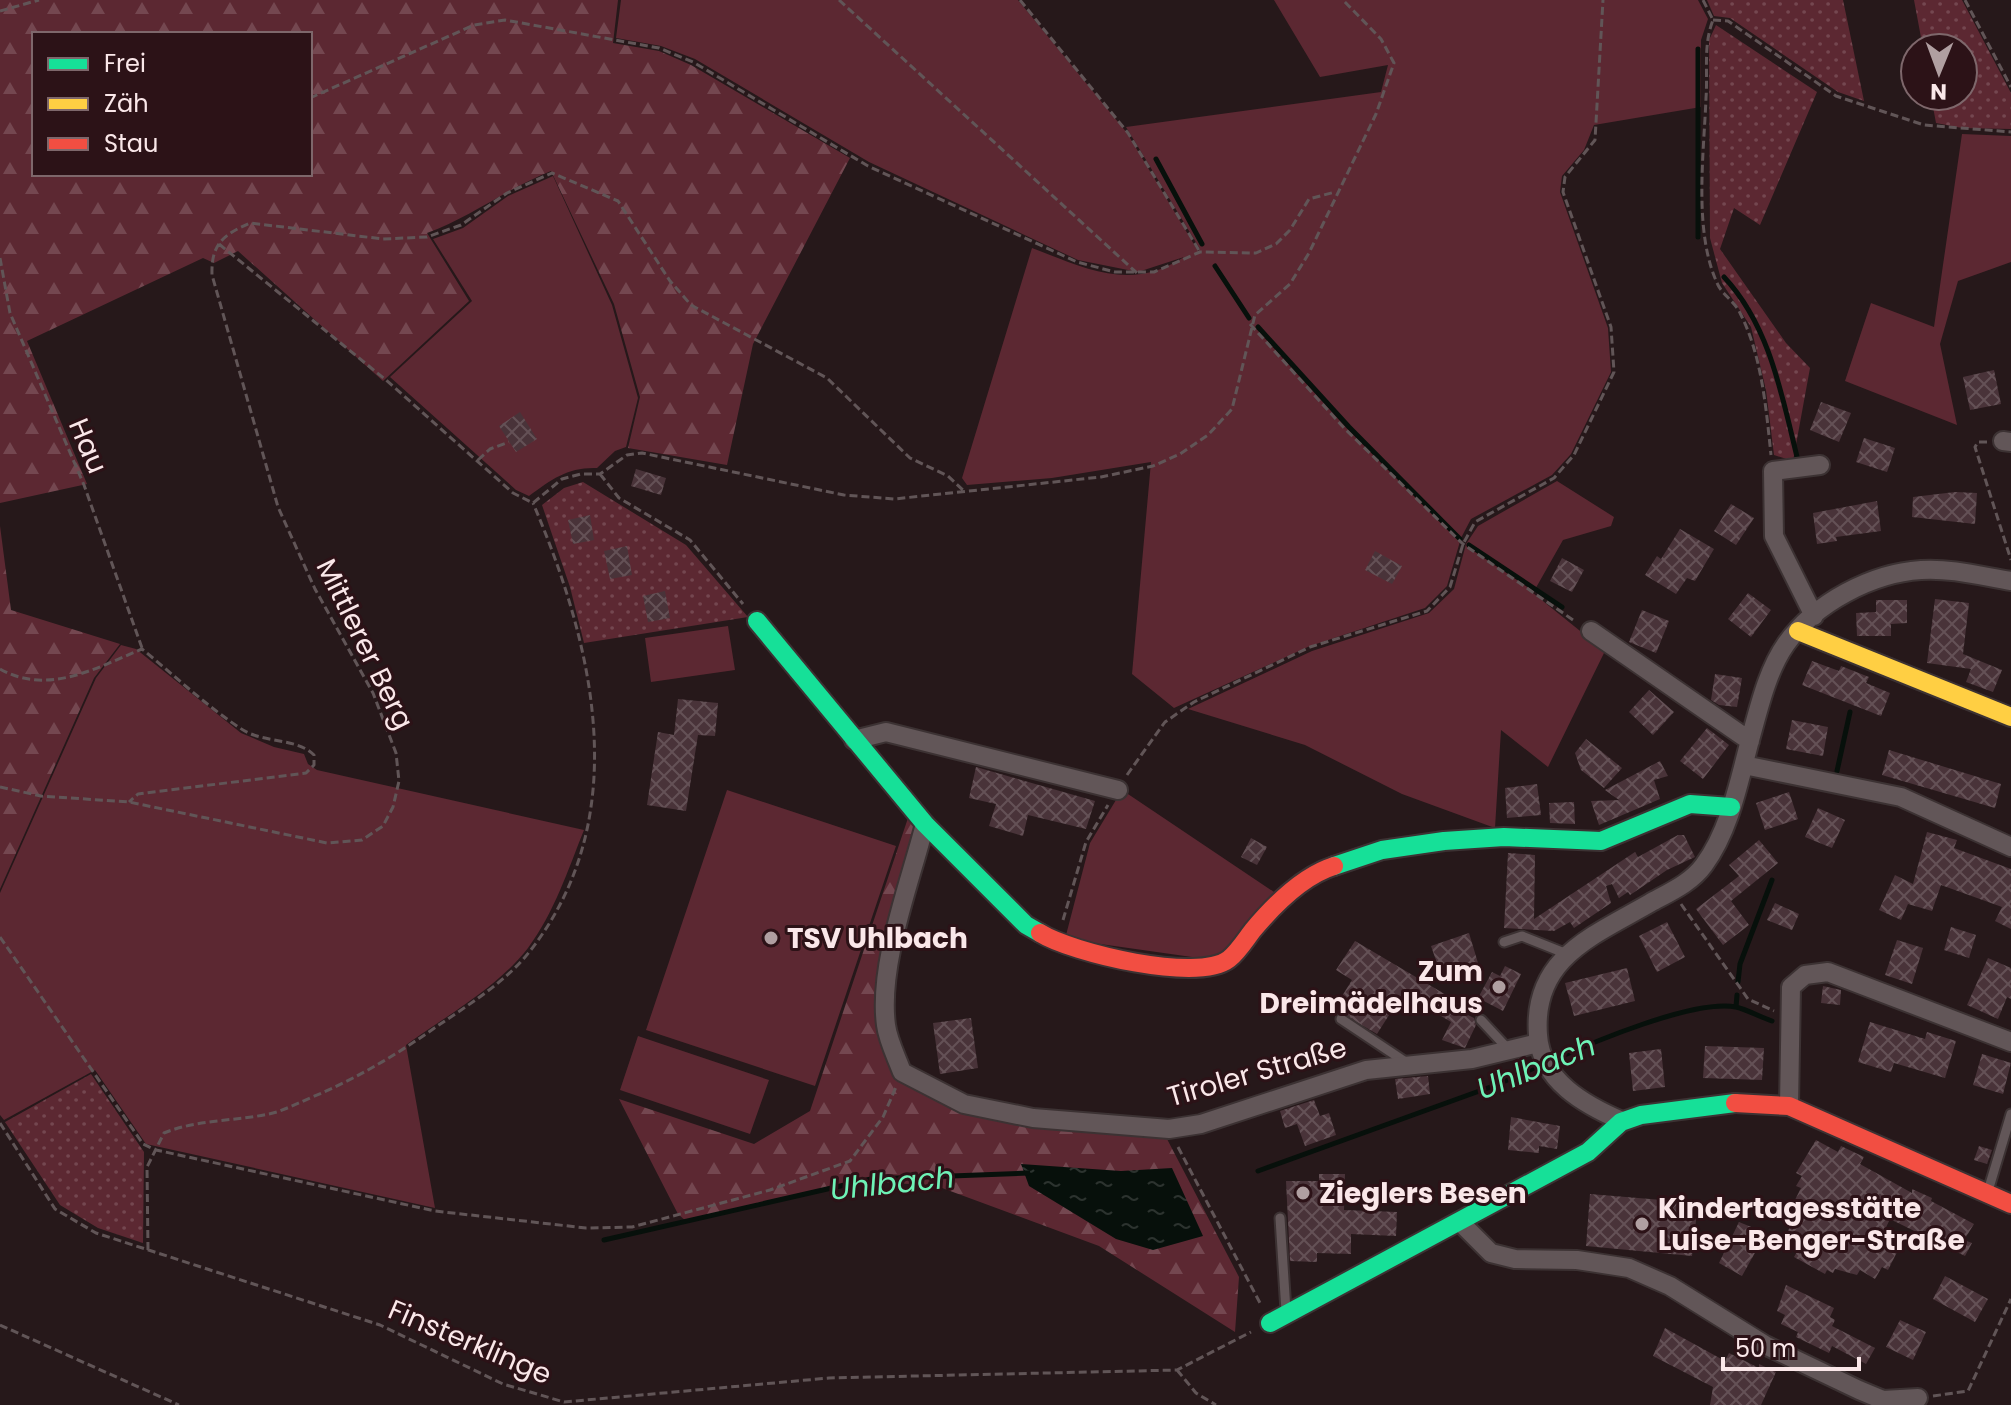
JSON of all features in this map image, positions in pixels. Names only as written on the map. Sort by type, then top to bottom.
[{"type":"street","points":[[1814,616],[1774,536],[1773,471],[1820,465]]},
{"type":"street","points":[[1622,1121],[1575,1098],[1553,1072],[1540,1048],[1537,1014],[1544,983],[1567,954],[1672,891],[1703,867],[1731,807],[1770,676],[1787,643],[1814,616],[1852,590],[1908,572],[1939,570],[2011,581]]},
{"type":"street","points":[[757,621],[925,824],[1026,925],[1057,944],[1098,956],[1195,969],[1215,965],[1229,959],[1275,904],[1323,869],[1382,850],[1504,837],[1601,841],[1690,804],[1731,807]]},
{"type":"street","points":[[1591,631],[1750,741]]},
{"type":"street","points":[[1798,631],[2011,717]]},
{"type":"street","points":[[854,740],[886,732],[1118,790]]},
{"type":"street","points":[[1744,765],[1901,797],[2011,847]]},
{"type":"street","points":[[902,1072],[886,1026],[887,982],[896,932],[925,824]]},
{"type":"street","points":[[1789,1106],[1791,987],[1805,975],[1828,972],[2011,1042]]},
{"type":"street","name":"Tiroler Straße","points":[[902,1072],[964,1104],[1033,1118],[1169,1129],[1201,1124],[1366,1070],[1540,1048]]},
{"type":"street","points":[[1278,1318],[1588,1152],[1622,1121],[1664,1111],[1770,1102],[1789,1106],[2011,1204]]},
{"type":"street","points":[[1460,1222],[1491,1253],[1515,1259],[1577,1260],[1629,1268],[1670,1286],[1765,1345],[1859,1390],[1883,1400],[1918,1398]]},
{"type":"lane","points":[[1504,942],[1522,936],[1567,954]]},
{"type":"lane","points":[[1341,1019],[1407,1063]]},
{"type":"lane","points":[[1481,1020],[1509,1050]]},
{"type":"lane","points":[[1987,1194],[2011,1114]]},
{"type":"lane","points":[[1278,1318],[1280,1218]]},
{"type":"path","points":[[0,11],[39,0]]},
{"type":"path","points":[[839,0],[1138,274]]},
{"type":"path","points":[[1020,0],[1128,133],[1200,252]]},
{"type":"path","points":[[533,503],[562,479],[581,474],[600,474],[627,455],[642,453],[844,495],[894,499],[1101,477],[1153,466],[1180,454],[1208,435],[1232,409],[1250,324],[1255,315],[1290,284],[1309,253],[1376,114],[1394,63],[1381,39],[1343,0]]},
{"type":"path","points":[[1057,944],[1086,842],[1165,722],[1194,702],[1310,647],[1427,611],[1450,587],[1463,544],[1475,522],[1554,478],[1574,455],[1614,372],[1611,327],[1563,192],[1565,177],[1595,140],[1603,0]]},
{"type":"path","points":[[1703,0],[1713,20],[1705,40],[1702,165],[1706,238],[1718,285],[1738,309],[1747,328],[1764,391],[1773,471]]},
{"type":"path","points":[[1965,0],[2011,87]]},
{"type":"path","points":[[312,97],[489,20],[659,48],[693,62],[868,166],[963,211],[1077,262],[1138,274],[1173,265],[1200,252],[1256,253],[1276,244],[1290,230],[1309,199],[1336,192]]},
{"type":"path","points":[[1713,20],[1728,21],[1836,96],[1924,125],[2011,132]]},
{"type":"path","points":[[148,1250],[147,1167],[164,1133],[187,1124],[276,1112],[378,1067],[509,973],[530,951],[547,925],[589,833],[595,763],[593,709],[567,588],[533,503],[513,493],[386,380],[219,244],[233,231],[250,223],[383,239],[427,237],[461,225],[507,193],[552,173],[618,201],[670,281],[691,305],[827,378],[910,458],[948,476],[964,491]]},
{"type":"path","name":"Mittlerer Berg","points":[[0,787],[41,796],[129,802],[327,843],[362,840],[383,826],[393,807],[399,781],[396,753],[373,693],[315,589],[278,507],[212,275],[211,254],[219,244]]},
{"type":"path","name":"Hau","points":[[0,258],[10,313],[84,485],[142,649]]},
{"type":"path","points":[[1250,324],[1344,428],[1463,544],[1531,595],[1591,631]]},
{"type":"path","points":[[477,461],[490,449],[509,442]]},
{"type":"path","points":[[2007,442],[1978,442],[1975,447],[2011,560]]},
{"type":"path","points":[[600,474],[619,498],[690,540],[757,621]]},
{"type":"path","points":[[0,669],[13,676],[53,683],[142,649],[242,730],[272,742],[306,747],[314,755],[314,765],[306,773],[138,794],[129,802]]},
{"type":"path","points":[[1672,891],[1748,999],[1790,1015]]},
{"type":"path","points":[[0,937],[143,1144],[156,1150],[435,1211],[586,1228],[632,1227],[770,1190],[850,1161],[883,1117],[902,1072]]},
{"type":"path","name":"Finsterklinge","points":[[0,1123],[55,1209],[96,1233],[380,1325],[503,1384],[564,1402],[829,1378],[1177,1370]]},
{"type":"path","points":[[1169,1129],[1278,1318],[1177,1370],[1196,1393],[1216,1405]]},
{"type":"path","points":[[1918,1398],[1968,1391],[2011,1299]]},
{"type":"path","points":[[0,1325],[179,1405]]},
{"type":"green space","points":[[0,0],[618,0],[613,43],[659,51],[691,65],[850,158],[753,344],[727,465],[628,448],[640,397],[614,304],[551,171],[427,233],[469,301],[383,381],[238,251],[214,263],[203,258],[27,341],[87,484],[0,503]]},
{"type":"green space","points":[[621,0],[1018,0],[1127,133],[1198,251],[1200,249],[1126,127],[1381,92],[1388,65],[1320,77],[1274,0],[1698,0],[1708,19],[1701,40],[1701,107],[1594,125],[1584,150],[1562,176],[1560,192],[1608,328],[1611,372],[1571,454],[1552,475],[1471,519],[1461,538],[1447,586],[1425,608],[1310,646],[1174,708],[1132,674],[1151,462],[1052,478],[967,485],[962,478],[1032,248],[1109,274],[1146,273],[1165,268],[1184,257],[1138,272],[1078,260],[869,162],[695,59],[661,46],[616,38]]},
{"type":"green space","points":[[1707,0],[1843,0],[1864,101],[1838,92],[1730,18],[1714,16]]},
{"type":"green space","points":[[1914,0],[1962,0],[1979,32],[1920,32]]},
{"type":"green space","points":[[1716,25],[1817,92],[1760,225],[1734,208],[1720,249],[1786,343],[1810,368],[1793,461],[1774,455],[1766,390],[1751,327],[1722,283],[1710,238],[1709,40]]},
{"type":"green space","points":[[1979,32],[2011,93],[2011,129],[1962,128],[1936,123],[1934,112],[1979,112]]},
{"type":"green space","points":[[1962,134],[2011,136],[2011,262],[1958,281],[1940,344],[1957,425],[1845,381],[1871,303],[1934,327]]},
{"type":"green space","points":[[553,176],[612,305],[638,398],[626,447],[615,451],[597,468],[561,475],[529,496],[516,490],[390,377],[472,301],[433,239],[463,228],[508,196]]},
{"type":"green space","points":[[1557,481],[1614,517],[1611,526],[1563,540],[1533,593],[1605,651],[1548,767],[1501,730],[1495,828],[1402,794],[1305,745],[1188,709],[1312,651],[1429,613],[1454,589],[1466,544],[1478,526]]},
{"type":"green space","points":[[583,482],[686,545],[748,617],[584,643],[570,587],[542,505],[564,488]]},
{"type":"green space","points":[[0,526],[11,610],[120,644],[94,678],[0,889]]},
{"type":"green space","points":[[728,626],[735,670],[651,682],[645,638]]},
{"type":"green space","points":[[121,645],[136,649],[241,733],[274,747],[304,754],[308,764],[317,770],[584,830],[553,906],[528,948],[486,989],[406,1045],[435,1208],[146,1144],[95,1070],[4,1120],[0,1115],[0,893],[96,678]]},
{"type":"green space","name":"TSV Uhlbach","points":[[727,790],[896,846],[815,1086],[646,1030]]},
{"type":"green space","points":[[1122,790],[1280,896],[1213,960],[1065,939],[1090,843]]},
{"type":"green space","points":[[908,818],[919,830],[879,1027],[896,1078],[929,1095],[1103,1131],[1167,1139],[1239,1277],[1235,1332],[1099,1246],[934,1185],[866,1182],[687,1222],[678,1214],[619,1099],[754,1144],[810,1111]]},
{"type":"green space","points":[[638,1036],[769,1080],[750,1134],[620,1090]]},
{"type":"green space","points":[[91,1074],[144,1152],[143,1243],[98,1228],[60,1205],[5,1122]]},
{"type":"water","points":[[1021,1164],[1121,1171],[1172,1168],[1203,1236],[1153,1250],[1116,1239],[1029,1186]]},
{"type":"building","points":[[1994,370],[2001,404],[1970,410],[1963,377]]},
{"type":"building","points":[[1821,402],[1851,413],[1839,442],[1810,430]]},
{"type":"building","points":[[520,412],[537,439],[516,452],[499,426]]},
{"type":"building","points":[[1864,438],[1895,448],[1887,472],[1856,462]]},
{"type":"building","points":[[636,469],[666,478],[661,495],[631,486]]},
{"type":"building","points":[[1977,493],[1975,524],[1912,517],[1913,497]]},
{"type":"building","points":[[1877,501],[1881,531],[1836,537],[1837,541],[1817,544],[1813,513]]},
{"type":"building","points":[[1731,504],[1754,518],[1736,545],[1714,531]]},
{"type":"building","points":[[590,515],[594,540],[573,544],[568,520]]},
{"type":"building","points":[[1680,529],[1714,549],[1695,581],[1687,578],[1676,594],[1645,575],[1657,556],[1661,559]]},
{"type":"building","points":[[627,546],[632,575],[610,579],[604,551]]},
{"type":"building","points":[[1375,551],[1402,566],[1392,584],[1365,570]]},
{"type":"building","points":[[1562,558],[1584,570],[1572,592],[1550,581]]},
{"type":"building","points":[[665,591],[670,618],[648,622],[643,596]]},
{"type":"building","points":[[1748,593],[1771,610],[1751,637],[1728,619]]},
{"type":"building","points":[[1935,599],[1969,603],[1963,654],[2002,670],[1993,692],[1966,682],[1971,669],[1927,663]]},
{"type":"building","points":[[1876,600],[1907,600],[1907,623],[1891,624],[1891,636],[1857,636],[1856,613],[1876,612]]},
{"type":"building","points":[[1642,610],[1669,621],[1656,653],[1629,642]]},
{"type":"building","points":[[1812,661],[1839,671],[1841,666],[1869,677],[1866,683],[1890,693],[1881,716],[1802,685]]},
{"type":"building","points":[[1715,674],[1742,678],[1737,707],[1719,705],[1711,700]]},
{"type":"building","points":[[1649,690],[1674,712],[1653,735],[1629,712]]},
{"type":"building","points":[[678,699],[718,703],[715,736],[698,735],[686,811],[647,805],[658,732],[674,735]]},
{"type":"building","points":[[1792,720],[1828,727],[1823,756],[1786,749]]},
{"type":"building","points":[[1707,728],[1729,745],[1703,779],[1680,761]]},
{"type":"building","points":[[1586,739],[1622,768],[1604,788],[1581,770],[1575,753]]},
{"type":"building","points":[[1889,750],[2001,784],[1995,808],[1882,775]]},
{"type":"building","points":[[1660,761],[1668,776],[1654,780],[1660,799],[1599,825],[1591,801],[1619,800],[1605,790]]},
{"type":"building","points":[[976,767],[1095,801],[1086,829],[1028,815],[1023,836],[989,826],[996,804],[969,798]]},
{"type":"building","points":[[1537,784],[1541,815],[1507,818],[1505,788]]},
{"type":"building","points":[[1789,792],[1798,819],[1765,830],[1756,803]]},
{"type":"building","points":[[1574,802],[1575,824],[1550,823],[1549,803]]},
{"type":"building","points":[[1818,808],[1845,820],[1832,848],[1805,837]]},
{"type":"building","points":[[1927,832],[1957,840],[1954,848],[2011,869],[2011,929],[1995,921],[2002,907],[1941,885],[1932,911],[1908,904],[1901,920],[1879,910],[1895,875],[1913,884]]},
{"type":"building","points":[[1678,835],[1684,835],[1695,857],[1667,870],[1630,895],[1628,892],[1619,898],[1612,884],[1606,886],[1611,903],[1574,928],[1570,922],[1554,931],[1504,928],[1508,853],[1535,855],[1534,919],[1635,852],[1638,857]]},
{"type":"building","points":[[1251,838],[1267,847],[1257,865],[1241,857]]},
{"type":"building","points":[[1759,840],[1778,863],[1731,901],[1749,925],[1723,945],[1696,909],[1739,876],[1729,865]]},
{"type":"building","points":[[1775,903],[1799,914],[1792,930],[1767,920]]},
{"type":"building","points":[[1667,922],[1685,957],[1657,972],[1639,936]]},
{"type":"building","points":[[1951,927],[1976,935],[1969,958],[1944,950]]},
{"type":"building","points":[[1469,933],[1478,963],[1441,975],[1431,946]]},
{"type":"building","points":[[1897,940],[1923,948],[1912,984],[1885,975]]},
{"type":"building","points":[[1355,941],[1448,996],[1443,1003],[1474,1018],[1476,1025],[1465,1048],[1442,1040],[1451,1022],[1403,993],[1377,1034],[1334,1009],[1352,980],[1336,970]]},
{"type":"building","points":[[1988,958],[2011,968],[2011,999],[2007,997],[1998,1019],[1967,1005]]},
{"type":"building","name":"Zum Dreimädelhaus","points":[[1505,966],[1521,974],[1503,1011],[1478,998],[1492,972],[1500,976]]},
{"type":"building","points":[[1627,968],[1635,1001],[1574,1016],[1565,983]]},
{"type":"building","points":[[1823,986],[1841,990],[1840,1005],[1821,1003]]},
{"type":"building","points":[[971,1018],[978,1068],[940,1074],[933,1023]]},
{"type":"building","points":[[1870,1022],[1925,1039],[1927,1032],[1956,1041],[1945,1078],[1894,1063],[1891,1072],[1858,1062]]},
{"type":"building","points":[[1705,1046],[1764,1048],[1762,1080],[1703,1078]]},
{"type":"building","points":[[1661,1049],[1665,1087],[1633,1091],[1629,1053]]},
{"type":"building","points":[[1982,1054],[2011,1063],[2003,1094],[1973,1085]]},
{"type":"building","points":[[1428,1076],[1430,1094],[1398,1099],[1395,1079]]},
{"type":"building","points":[[1314,1100],[1320,1116],[1329,1113],[1336,1135],[1305,1146],[1297,1124],[1285,1128],[1280,1111]]},
{"type":"building","points":[[1511,1117],[1560,1126],[1557,1149],[1539,1146],[1539,1153],[1508,1150]]},
{"type":"building","points":[[1816,1140],[1838,1152],[1841,1146],[1864,1157],[1860,1164],[1912,1193],[1912,1189],[1932,1198],[1931,1201],[1974,1224],[1964,1240],[1972,1243],[1965,1256],[1890,1219],[1880,1240],[1898,1250],[1888,1270],[1882,1267],[1875,1279],[1860,1270],[1857,1275],[1835,1269],[1833,1273],[1827,1270],[1825,1274],[1794,1257],[1798,1250],[1782,1242],[1798,1212],[1791,1208],[1801,1188],[1796,1186],[1802,1176],[1796,1173]]},
{"type":"building","points":[[1979,1146],[1992,1150],[1987,1164],[1974,1160]]},
{"type":"building","points":[[1319,1174],[1345,1174],[1344,1210],[1397,1212],[1396,1236],[1351,1234],[1351,1254],[1317,1253],[1317,1262],[1290,1261],[1286,1181],[1319,1181]]},
{"type":"building","name":"Kindertagesstätte Luise-Benger-Straße","points":[[1590,1194],[1698,1203],[1692,1256],[1586,1246]]},
{"type":"building","points":[[1739,1222],[1766,1233],[1742,1276],[1719,1263]]},
{"type":"building","points":[[1945,1276],[1988,1299],[1975,1322],[1933,1299]]},
{"type":"building","points":[[1786,1285],[1834,1308],[1830,1317],[1835,1320],[1832,1326],[1875,1348],[1866,1364],[1832,1346],[1829,1353],[1796,1337],[1798,1332],[1781,1324],[1785,1315],[1777,1311]]},
{"type":"building","points":[[1900,1320],[1926,1332],[1913,1360],[1886,1347]]},
{"type":"building","points":[[1665,1328],[1725,1361],[1729,1353],[1759,1368],[1759,1364],[1776,1372],[1761,1405],[1710,1405],[1713,1387],[1653,1356]]},
{"type":"waterway","points":[[1698,49],[1698,237]]},
{"type":"waterway","points":[[1156,159],[1202,244]]},
{"type":"waterway","points":[[1215,266],[1249,318]]},
{"type":"waterway","points":[[1724,277],[1740,296],[1763,340],[1780,387],[1798,461]]},
{"type":"waterway","points":[[1258,327],[1349,427],[1460,539]]},
{"type":"waterway","points":[[1469,545],[1562,607]]},
{"type":"waterway","points":[[1837,771],[1850,712]]},
{"type":"waterway","points":[[1738,982],[1740,964],[1772,880]]},
{"type":"waterway","points":[[1736,1007],[1737,995]]},
{"type":"waterway","name":"Uhlbach","points":[[1551,1061],[1643,1024],[1695,1010],[1736,1007],[1772,1021]]},
{"type":"waterway","name":"Uhlbach","points":[[1258,1171],[1496,1085],[1541,1065]]},
{"type":"waterway","name":"Uhlbach","points":[[604,1240],[871,1179],[1028,1173]]},
{"type":"traffic: fast","points":[[757,621],[925,824],[1026,925],[1040,933]]},
{"type":"traffic: fast","points":[[1334,866],[1382,850],[1444,841],[1504,837],[1601,841],[1690,804],[1731,807]]},
{"type":"traffic: fast","points":[[1270,1323],[1588,1152],[1621,1122],[1641,1115],[1735,1103]]},
{"type":"traffic: slow","points":[[1798,631],[2011,717]]},
{"type":"traffic: jam","points":[[1040,933],[1079,949],[1135,962],[1164,967],[1213,966],[1229,959],[1289,892],[1334,866]]},
{"type":"traffic: jam","points":[[1735,1103],[1789,1106],[2011,1204]]},
{"type":"place","name":"TSV Uhlbach","points":[[771,938]]},
{"type":"place","name":"Zum Dreimädelhaus","points":[[1499,987]]},
{"type":"place","name":"Zieglers Besen","points":[[1303,1193]]},
{"type":"place","name":"Kindertagesstätte Luise-Benger-Straße","points":[[1642,1224]]}]
